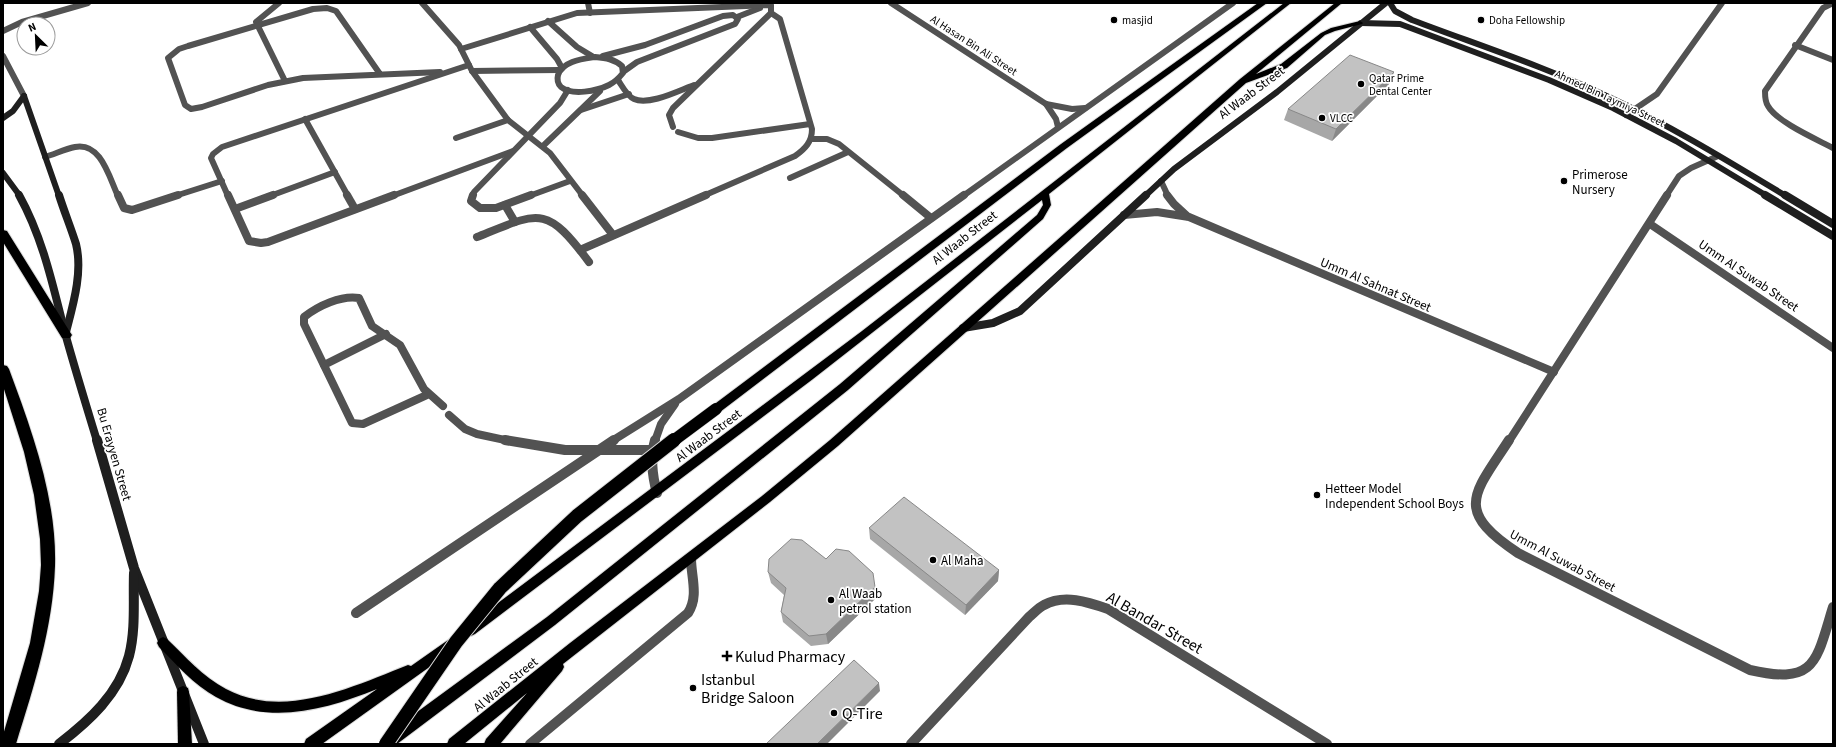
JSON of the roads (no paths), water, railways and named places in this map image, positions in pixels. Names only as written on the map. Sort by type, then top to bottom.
[{"type":"highway","points":[[386,744],[458,639],[499,589],[539,550],[592,503],[638,466],[716,409],[1064,146],[1263,3]]},
{"type":"highway","points":[[3,233],[66,335]]},
{"type":"highway","points":[[3,368],[35,464],[47,540],[44,603],[36,645],[8,744]]},
{"type":"main road","name":"Al Waab Street","points":[[311,744],[426,663],[657,493],[917,294],[1113,141],[1195,74],[1288,3]]},
{"type":"main road","name":"Al Waab Street","points":[[454,744],[574,647],[766,499],[834,443],[1243,81],[1339,3]]},
{"type":"main road","points":[[1243,81],[1272,72],[1284,66],[1323,34],[1333,29],[1360,23]]},
{"type":"main road","points":[[386,744],[551,621],[844,387],[1040,217],[1046,205],[1045,193]]},
{"type":"main road","points":[[163,643],[210,686],[222,694],[249,704],[264,706],[300,706],[340,698],[426,663]]},
{"type":"main road","points":[[492,744],[574,647]]},
{"type":"main road","points":[[183,692],[184,744]]},
{"type":"street","points":[[3,31],[22,22],[88,3]]},
{"type":"street","points":[[279,3],[256,22],[285,81]]},
{"type":"street","points":[[422,3],[456,41],[470,68],[508,120],[543,146],[613,235]]},
{"type":"street","points":[[588,3],[590,12]]},
{"type":"street","name":"Al Hasan Bin Ali Street","points":[[891,3],[1046,104],[1072,109],[1085,108]]},
{"type":"street","points":[[356,613],[596,451],[679,399],[1233,3]]},
{"type":"street","name":"Al Waab Street","points":[[963,328],[988,326],[1005,320],[1020,311],[1161,181],[1193,154],[1277,92],[1386,3]]},
{"type":"street","name":"Ahmed Bin Taymiya Street","points":[[1390,3],[1395,10],[1412,20],[1555,74],[1635,110],[1718,156],[1833,224]]},
{"type":"street","points":[[1626,114],[1635,110],[1657,94],[1722,3]]},
{"type":"street","points":[[1833,3],[1823,8],[1795,45],[1765,90],[1765,99],[1770,108],[1783,119],[1833,148]]},
{"type":"street","points":[[461,49],[568,15],[590,12],[772,4]]},
{"type":"street","points":[[772,4],[771,13],[672,108],[669,116],[675,129],[698,138],[712,138],[810,124]]},
{"type":"street","points":[[602,89],[578,92],[568,90],[561,86],[557,81],[557,76],[561,69],[570,62],[592,56],[603,56],[645,45],[724,16],[733,15],[737,17],[772,4]]},
{"type":"street","points":[[380,74],[333,9],[321,8],[313,9],[188,46],[172,53],[168,58],[186,105],[191,109],[202,107],[285,81],[317,77],[450,71],[470,68],[561,69]]},
{"type":"street","points":[[580,250],[795,156],[803,151],[812,139],[812,129],[782,23],[776,15],[771,13]]},
{"type":"street","points":[[543,146],[602,89],[618,80],[623,72],[637,62],[735,24],[738,22],[737,17]]},
{"type":"street","points":[[548,21],[581,50],[592,56]]},
{"type":"street","name":"Ahmed Bin Taymiya Street","points":[[1360,23],[1386,22],[1406,26],[1549,80],[1626,114],[1707,160],[1833,236]]},
{"type":"street","points":[[530,27],[557,59],[561,69]]},
{"type":"street","points":[[1795,45],[1833,60]]},
{"type":"street","points":[[3,56],[24,96],[70,224],[76,245],[78,259],[77,281],[66,335]]},
{"type":"street","points":[[603,56],[618,62],[622,67],[623,72]]},
{"type":"street","points":[[450,71],[216,150],[211,158],[250,241],[261,243],[513,151]]},
{"type":"street","points":[[618,80],[633,98],[638,100],[649,100],[698,83]]},
{"type":"street","points":[[568,90],[560,103],[474,192],[471,197],[471,201],[480,208],[496,208],[570,181]]},
{"type":"street","points":[[580,110],[629,94]]},
{"type":"street","points":[[3,118],[10,115],[17,108],[24,96]]},
{"type":"street","name":"Al Hasan Bin Ali Street","points":[[1046,104],[1056,119],[1058,127]]},
{"type":"street","points":[[305,119],[355,209]]},
{"type":"street","points":[[456,138],[508,120]]},
{"type":"street","points":[[812,139],[832,141],[931,218]]},
{"type":"street","points":[[45,157],[75,148],[89,147],[98,154],[124,208],[132,210],[222,181]]},
{"type":"street","points":[[790,178],[848,152]]},
{"type":"street","name":"Umm Al Suwab Street","points":[[1718,156],[1691,168],[1679,176],[1650,224],[1475,496],[1476,510],[1485,526],[1499,540],[1518,553],[1743,666],[1769,675],[1789,676],[1806,670],[1816,659],[1833,607]]},
{"type":"street","points":[[235,209],[335,172]]},
{"type":"street","name":"Bu Erayyen Street","points":[[3,173],[19,196],[37,232],[46,257],[66,335],[134,568],[204,744]]},
{"type":"street","name":"Umm Al Sahnat Street","points":[[1161,181],[1164,191],[1170,201],[1189,217]]},
{"type":"street","points":[[505,205],[515,222]]},
{"type":"street","name":"Umm Al Sahnat Street","points":[[1124,215],[1140,212],[1158,212],[1189,217],[1554,372]]},
{"type":"street","points":[[477,237],[515,222],[533,217],[548,220],[562,230],[589,262]]},
{"type":"street","name":"Umm Al Suwab Street","points":[[1650,224],[1833,348]]},
{"type":"street","points":[[429,394],[364,424],[352,423],[304,324],[304,318],[312,311],[345,298],[355,296],[361,300],[372,326],[386,334],[400,345],[420,384],[443,406]]},
{"type":"street","points":[[324,365],[386,334]]},
{"type":"street","points":[[657,493],[651,472],[652,450],[661,423],[679,399]]},
{"type":"street","points":[[449,414],[465,429],[476,434],[560,450],[596,451],[624,448],[652,450]]},
{"type":"street","points":[[530,744],[688,613],[692,608],[696,595],[692,580],[690,558]]},
{"type":"street","points":[[59,744],[100,706],[112,692],[124,668],[128,657],[132,633],[134,568]]},
{"type":"street","name":"Al Bandar Street","points":[[911,744],[1029,617],[1044,605],[1065,599],[1087,601],[1108,609],[1327,744]]},
{"type":"place","name":"masjid","points":[[1114,20]]},
{"type":"place","name":"Doha Fellowship","points":[[1481,20]]},
{"type":"place","name":"Qatar Prime Dental Center","points":[[1361,84]]},
{"type":"place","name":"VLCC","points":[[1322,118]]},
{"type":"place","name":"Primerose Nursery","points":[[1564,181]]},
{"type":"place","name":"Hetteer Model Independent School Boys","points":[[1317,495]]},
{"type":"place","name":"Al Maha","points":[[933,560]]},
{"type":"place","name":"Al Waab petrol station","points":[[831,600]]},
{"type":"place","name":"Kulud Pharmacy","points":[[727,656]]},
{"type":"place","name":"Istanbul Bridge Saloon","points":[[693,688]]},
{"type":"place","name":"Q-Tire","points":[[834,713]]}]
